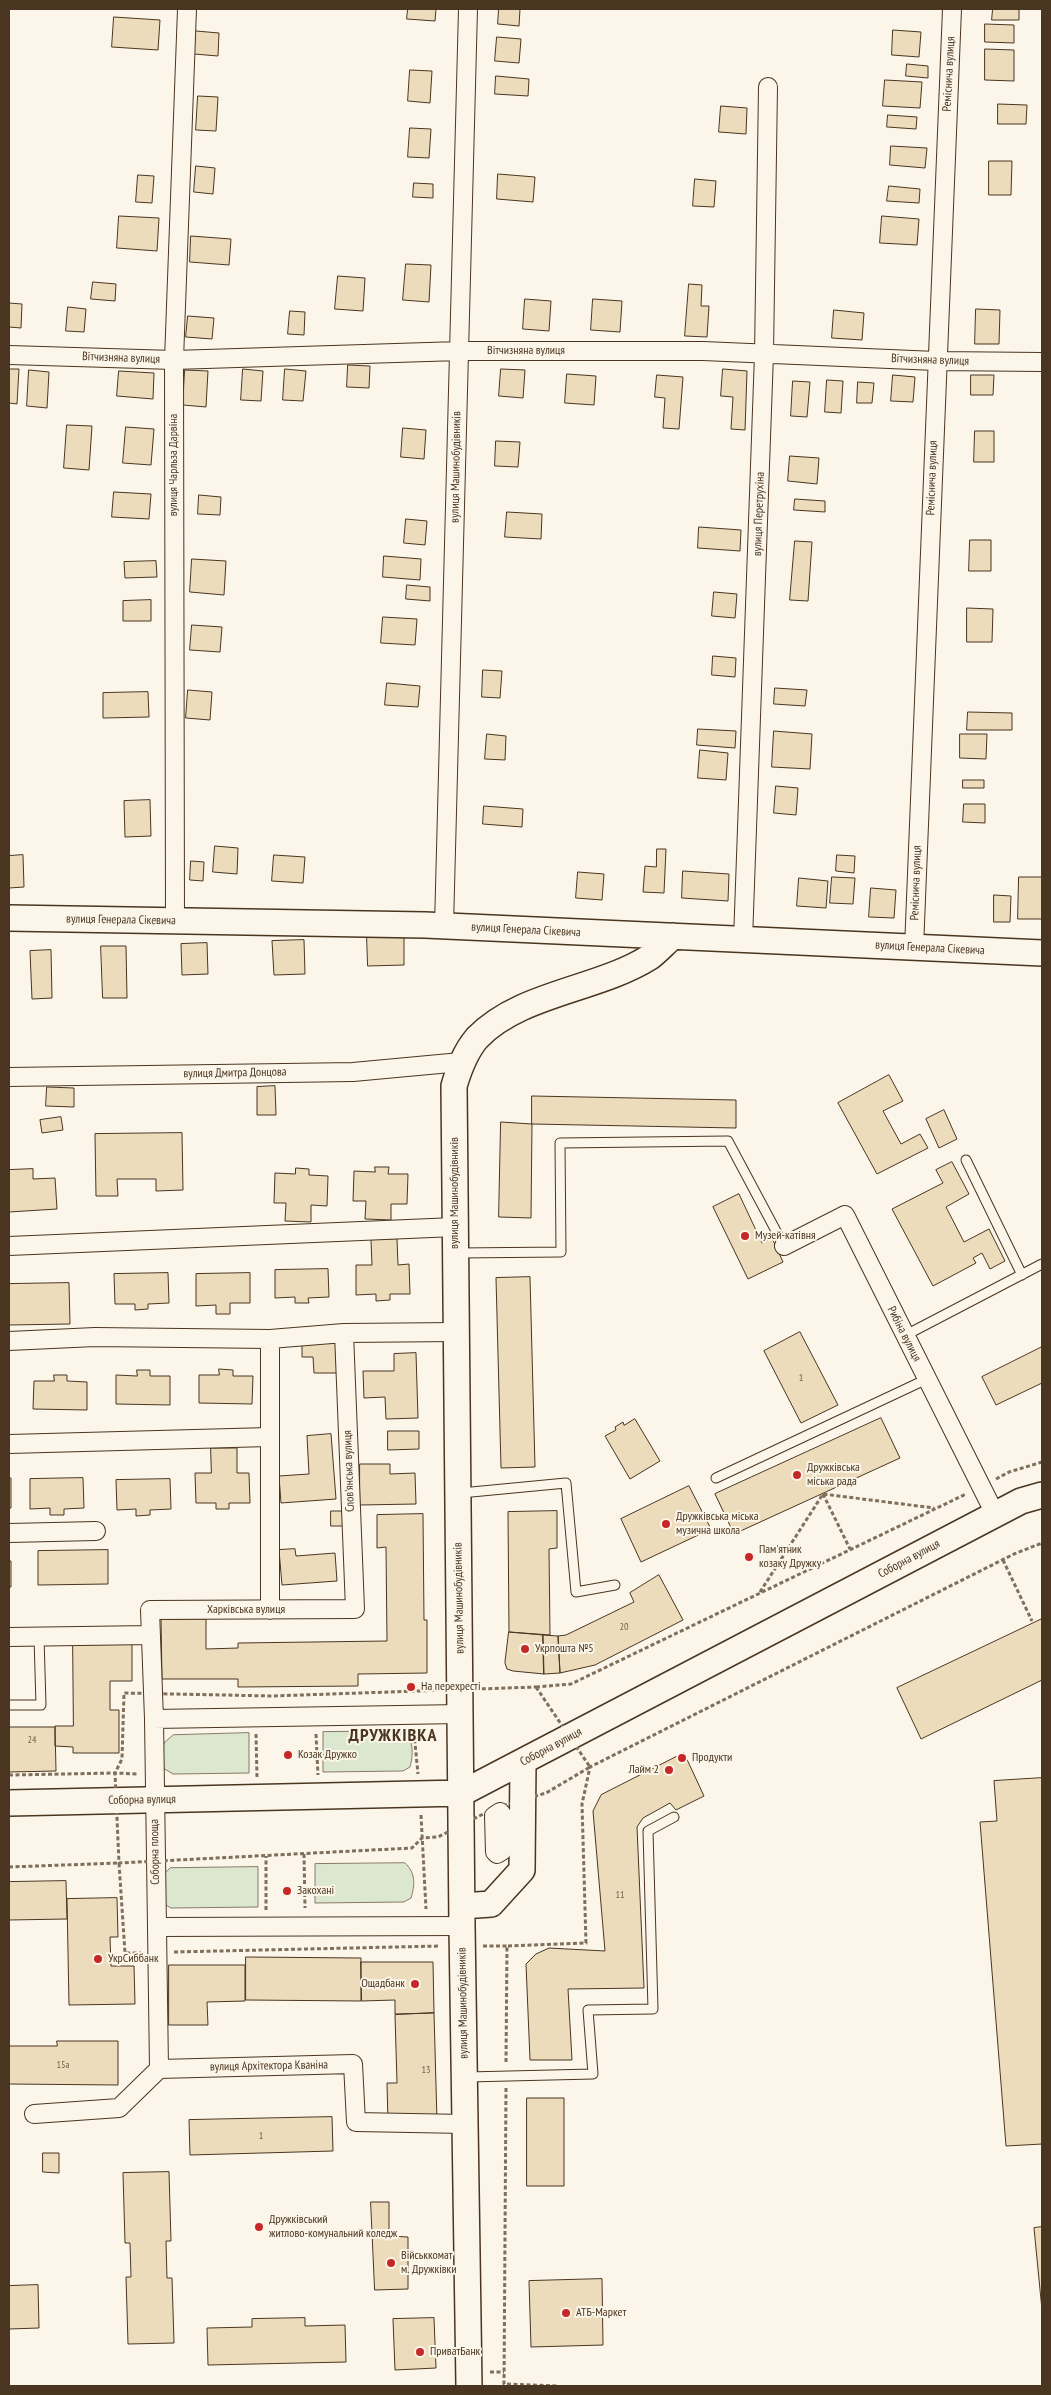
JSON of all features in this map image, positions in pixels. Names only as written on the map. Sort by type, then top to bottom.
[{"type":"street","name":"вулиця Чарльза Дарвіна","points":[[175,921],[174,360],[187,9]]},
{"type":"street","name":"вулиця Машинобудівників","points":[[444,926],[468,9]]},
{"type":"street","name":"Реміснича вулиця","points":[[914,948],[936,361],[952,9]]},
{"type":"street","name":"вулиця Перетрухіна","points":[[743,940],[764,354],[768,87]]},
{"type":"street","name":"Вітчизняна вулиця","points":[[9,355],[174,360],[459,351],[703,351],[936,361],[1042,362]]},
{"type":"street","name":"вулиця Генерала Сікевича","points":[[9,918],[444,926],[1042,954]]},
{"type":"street","name":"вулиця Машинобудівників","points":[[469,2386],[462,1916],[454,1086],[462,1062],[477,1038],[508,1015],[600,980],[650,957],[672,936]]},
{"type":"street","name":"вулиця Дмитра Донцова","points":[[9,1077],[354,1072],[462,1062]]},
{"type":"street","name":"Рибіна вулиця","points":[[784,1246],[845,1215],[904,1336],[995,1514]]},
{"type":"street","points":[[9,1246],[455,1227]]},
{"type":"street","points":[[9,1341],[95,1338],[270,1338],[344,1334],[456,1332]]},
{"type":"street","name":"Слов'янська вулиця","points":[[344,1334],[355,1609]]},
{"type":"street","points":[[270,1338],[270,1610]]},
{"type":"street","points":[[9,1444],[269,1437]]},
{"type":"street","name":"Соборна вулиця","points":[[9,1802],[462,1793],[995,1514],[1021,1501],[1042,1495]]},
{"type":"street","points":[[9,1534],[96,1531]]},
{"type":"street","name":"Харківська вулиця","points":[[151,1629],[150,1610],[355,1609]]},
{"type":"street","points":[[9,1637],[39,1637],[151,1629]]},
{"type":"street","name":"Соборна площа","points":[[151,1629],[159,2069]]},
{"type":"street","points":[[154,1719],[460,1714]]},
{"type":"street","points":[[157,1927],[427,1926],[462,1916],[491,1904],[522,1870],[523,1762]]},
{"type":"street","name":"вулиця Архітектора Кваніна","points":[[159,2069],[353,2064],[356,2122],[465,2124]]},
{"type":"street","points":[[34,2114],[119,2108],[159,2069]]},
{"type":"lane","points":[[455,1253],[561,1252],[560,1143],[728,1141],[784,1246]]},
{"type":"lane","points":[[966,1160],[1022,1274]]},
{"type":"lane","points":[[904,1336],[1042,1264]]},
{"type":"lane","points":[[716,1478],[926,1379]]},
{"type":"lane","points":[[458,1493],[566,1484],[576,1592],[615,1585]]},
{"type":"lane","points":[[9,1705],[41,1705],[39,1637]]},
{"type":"lane","points":[[464,2077],[592,2074],[588,2010],[653,2009],[648,1831],[674,1817]]},
{"type":"path","points":[[124,1693],[272,1696],[571,1684],[1009,1472],[1042,1462]]},
{"type":"path","points":[[823,1494],[935,1508]]},
{"type":"path","points":[[823,1494],[850,1549]]},
{"type":"path","points":[[760,1593],[823,1494]]},
{"type":"path","points":[[1003,1560],[1032,1621]]},
{"type":"path","points":[[119,1864],[412,1848],[422,1838],[438,1837],[496,1808],[546,1794],[590,1767],[536,1686]]},
{"type":"path","points":[[414,1690],[413,1714],[428,1947]]},
{"type":"path","points":[[307,1734],[316,1734],[318,1777]]},
{"type":"path","points":[[304,1854],[306,1949]]},
{"type":"path","points":[[266,1856],[266,1950]]},
{"type":"green space","points":[[397,1731],[407,1735],[410,1739],[412,1750],[410,1767],[403,1771],[323,1772],[323,1732]]},
{"type":"green space","points":[[249,1733],[249,1773],[173,1774],[163,1768],[159,1754],[165,1742],[173,1735]]},
{"type":"green space","points":[[405,1863],[413,1875],[414,1884],[411,1898],[404,1902],[315,1903],[315,1864]]},
{"type":"green space","points":[[258,1867],[258,1907],[171,1908],[161,1902],[162,1876],[170,1868]]},
{"type":"building","points":[[408,9],[436,9],[435,21],[407,19]]},
{"type":"building","points":[[499,9],[520,9],[519,26],[498,24]]},
{"type":"building","points":[[993,9],[1019,9],[1019,20],[992,20]]},
{"type":"building","points":[[114,17],[160,20],[158,50],[112,47]]},
{"type":"building","points":[[985,24],[1014,25],[1014,43],[985,42]]},
{"type":"building","points":[[893,30],[921,32],[919,57],[892,55]]},
{"type":"building","points":[[196,31],[219,33],[218,56],[194,54]]},
{"type":"building","points":[[497,37],[521,39],[519,63],[495,61]]},
{"type":"building","points":[[985,49],[1014,50],[1014,81],[985,80]]},
{"type":"building","points":[[907,64],[928,66],[928,78],[906,76]]},
{"type":"building","points":[[410,70],[432,71],[430,103],[408,101]]},
{"type":"building","points":[[496,76],[529,79],[528,96],[495,94]]},
{"type":"building","points":[[885,80],[922,82],[920,108],[883,106]]},
{"type":"building","points":[[198,96],[218,97],[216,131],[196,130]]},
{"type":"building","points":[[998,104],[1027,105],[1026,124],[998,124]]},
{"type":"building","points":[[721,106],[747,108],[746,134],[719,132]]},
{"type":"building","points":[[888,115],[917,117],[916,129],[887,127]]},
{"type":"building","points":[[410,128],[431,129],[429,158],[408,157]]},
{"type":"building","points":[[891,146],[927,148],[925,168],[890,165]]},
{"type":"building","points":[[989,161],[1012,161],[1011,195],[989,195]]},
{"type":"building","points":[[196,166],[215,168],[213,194],[194,192]]},
{"type":"building","points":[[498,174],[535,177],[533,202],[497,199]]},
{"type":"building","points":[[138,175],[154,176],[152,203],[136,202]]},
{"type":"building","points":[[695,179],[716,181],[714,207],[693,206]]},
{"type":"building","points":[[414,183],[433,184],[433,198],[413,197]]},
{"type":"building","points":[[889,186],[920,189],[919,203],[887,201]]},
{"type":"building","points":[[119,216],[159,218],[157,251],[117,248]]},
{"type":"building","points":[[882,216],[919,219],[917,245],[880,243]]},
{"type":"building","points":[[191,236],[231,239],[229,265],[190,262]]},
{"type":"building","points":[[406,264],[431,265],[429,302],[403,300]]},
{"type":"building","points":[[338,276],[365,278],[363,311],[335,309]]},
{"type":"building","points":[[93,282],[116,284],[115,301],[91,299]]},
{"type":"building","points":[[689,284],[702,285],[701,306],[709,306],[707,337],[685,336]]},
{"type":"building","points":[[525,299],[551,301],[549,331],[523,329]]},
{"type":"building","points":[[593,299],[622,301],[620,332],[591,330]]},
{"type":"building","points":[[9,303],[22,304],[21,328],[9,327]]},
{"type":"building","points":[[68,307],[86,309],[84,332],[66,331]]},
{"type":"building","points":[[976,309],[1000,310],[999,344],[975,344]]},
{"type":"building","points":[[834,310],[864,313],[862,340],[832,338]]},
{"type":"building","points":[[290,311],[305,312],[304,335],[288,334]]},
{"type":"building","points":[[188,316],[214,318],[212,339],[186,337]]},
{"type":"building","points":[[348,365],[370,366],[369,388],[347,387]]},
{"type":"building","points":[[9,369],[19,369],[17,404],[9,403]]},
{"type":"building","points":[[243,369],[263,371],[261,401],[241,400]]},
{"type":"building","points":[[285,369],[306,371],[303,401],[283,400]]},
{"type":"building","points":[[501,369],[525,370],[523,398],[499,396]]},
{"type":"building","points":[[723,369],[747,371],[745,430],[731,429],[733,397],[721,396]]},
{"type":"building","points":[[29,370],[49,372],[47,408],[27,406]]},
{"type":"building","points":[[185,370],[208,371],[206,407],[183,405]]},
{"type":"building","points":[[119,371],[154,373],[153,399],[117,396]]},
{"type":"building","points":[[567,374],[596,376],[594,405],[565,403]]},
{"type":"building","points":[[657,375],[683,377],[679,429],[663,428],[665,398],[655,397]]},
{"type":"building","points":[[893,375],[915,377],[913,402],[891,401]]},
{"type":"building","points":[[971,375],[994,375],[993,395],[971,395]]},
{"type":"building","points":[[827,380],[843,381],[841,413],[825,412]]},
{"type":"building","points":[[793,381],[810,382],[807,417],[791,416]]},
{"type":"building","points":[[858,382],[874,383],[872,403],[857,403]]},
{"type":"building","points":[[67,425],[92,426],[89,470],[64,468]]},
{"type":"building","points":[[126,427],[154,429],[151,465],[123,463]]},
{"type":"building","points":[[403,428],[426,430],[424,459],[401,457]]},
{"type":"building","points":[[975,431],[994,431],[994,462],[974,462]]},
{"type":"building","points":[[496,441],[520,442],[518,467],[495,466]]},
{"type":"building","points":[[790,456],[819,458],[817,484],[788,481]]},
{"type":"building","points":[[114,492],[151,494],[149,519],[112,517]]},
{"type":"building","points":[[199,495],[221,497],[220,515],[198,514]]},
{"type":"building","points":[[795,499],[825,501],[825,512],[794,510]]},
{"type":"building","points":[[507,512],[542,514],[541,539],[505,537]]},
{"type":"building","points":[[406,519],[427,521],[425,545],[404,543]]},
{"type":"building","points":[[699,527],[741,530],[740,551],[698,548]]},
{"type":"building","points":[[970,540],[991,540],[991,571],[969,571]]},
{"type":"building","points":[[795,541],[812,542],[808,601],[790,600]]},
{"type":"building","points":[[384,556],[421,559],[420,580],[383,577]]},
{"type":"building","points":[[192,559],[226,561],[224,595],[190,592]]},
{"type":"building","points":[[156,561],[157,577],[125,578],[124,562]]},
{"type":"building","points":[[407,585],[430,587],[430,601],[406,599]]},
{"type":"building","points":[[714,592],[737,594],[735,618],[712,616]]},
{"type":"building","points":[[151,600],[151,621],[123,621],[123,601]]},
{"type":"building","points":[[967,608],[993,609],[992,642],[967,642]]},
{"type":"building","points":[[383,617],[417,619],[415,645],[381,643]]},
{"type":"building","points":[[192,625],[222,627],[220,652],[190,650]]},
{"type":"building","points":[[713,656],[736,658],[735,677],[712,675]]},
{"type":"building","points":[[483,670],[502,671],[500,698],[482,697]]},
{"type":"building","points":[[387,683],[420,686],[418,707],[385,705]]},
{"type":"building","points":[[775,688],[807,690],[805,706],[774,704]]},
{"type":"building","points":[[188,690],[212,692],[210,720],[186,718]]},
{"type":"building","points":[[148,692],[149,717],[103,718],[103,693]]},
{"type":"building","points":[[968,712],[1012,713],[1012,730],[967,730]]},
{"type":"building","points":[[698,729],[736,731],[735,748],[697,745]]},
{"type":"building","points":[[774,731],[812,734],[810,769],[772,767]]},
{"type":"building","points":[[487,734],[506,736],[505,760],[485,759]]},
{"type":"building","points":[[960,734],[987,734],[986,759],[960,758]]},
{"type":"building","points":[[700,750],[728,753],[726,780],[698,778]]},
{"type":"building","points":[[963,780],[984,780],[984,788],[963,788]]},
{"type":"building","points":[[776,786],[798,788],[796,815],[774,813]]},
{"type":"building","points":[[150,800],[151,836],[125,837],[124,801]]},
{"type":"building","points":[[964,804],[985,804],[985,823],[963,822]]},
{"type":"building","points":[[484,806],[523,809],[522,827],[483,824]]},
{"type":"building","points":[[215,846],[238,848],[237,874],[213,872]]},
{"type":"building","points":[[657,849],[666,849],[664,893],[643,892],[645,866],[656,867]]},
{"type":"building","points":[[23,855],[24,887],[9,888],[9,856]]},
{"type":"building","points":[[274,855],[305,857],[303,883],[272,881]]},
{"type":"building","points":[[837,855],[855,856],[854,873],[836,871]]},
{"type":"building","points":[[191,861],[204,862],[203,881],[190,880]]},
{"type":"building","points":[[683,871],[729,874],[728,901],[682,898]]},
{"type":"building","points":[[578,872],[604,874],[602,900],[576,898]]},
{"type":"building","points":[[832,877],[855,878],[853,904],[830,903]]},
{"type":"building","points":[[1019,877],[1042,877],[1042,919],[1018,919]]},
{"type":"building","points":[[799,878],[828,881],[826,908],[797,906]]},
{"type":"building","points":[[871,888],[896,890],[894,918],[869,917]]},
{"type":"building","points":[[994,895],[1011,896],[1010,922],[994,922]]},
{"type":"building","points":[[367,937],[404,937],[404,965],[368,966]]},
{"type":"building","points":[[304,940],[305,974],[274,975],[272,941]]},
{"type":"building","points":[[207,943],[208,974],[182,975],[181,944]]},
{"type":"building","points":[[101,946],[126,946],[127,998],[103,998]]},
{"type":"building","points":[[51,950],[52,998],[32,999],[30,951]]},
{"type":"building","points":[[889,1075],[903,1101],[883,1111],[901,1144],[920,1134],[928,1148],[877,1174],[838,1103]]},
{"type":"building","points":[[275,1086],[276,1115],[257,1115],[257,1087]]},
{"type":"building","points":[[47,1087],[74,1088],[74,1107],[46,1106]]},
{"type":"building","points":[[532,1096],[736,1100],[736,1128],[532,1124]]},
{"type":"building","points":[[944,1110],[957,1139],[939,1148],[926,1119]]},
{"type":"building","points":[[61,1117],[63,1130],[42,1133],[40,1120]]},
{"type":"building","points":[[501,1122],[532,1124],[531,1218],[499,1217]]},
{"type":"building","points":[[182,1133],[183,1190],[156,1191],[156,1179],[117,1179],[118,1196],[96,1196],[95,1134]]},
{"type":"building","points":[[952,1162],[969,1194],[946,1207],[964,1242],[989,1229],[1005,1261],[990,1269],[982,1253],[973,1258],[976,1263],[933,1286],[892,1209],[943,1183],[936,1170]]},
{"type":"building","points":[[375,1167],[389,1167],[388,1174],[408,1174],[407,1204],[391,1204],[391,1220],[365,1219],[366,1201],[353,1201],[354,1171],[375,1172]]},
{"type":"building","points":[[296,1168],[309,1169],[309,1175],[328,1176],[327,1206],[311,1205],[311,1222],[285,1221],[286,1203],[274,1203],[275,1173],[295,1174]]},
{"type":"building","points":[[33,1169],[33,1179],[55,1178],[57,1209],[9,1212],[9,1170]]},
{"type":"building","points":[[739,1194],[762,1243],[772,1238],[783,1262],[748,1279],[713,1207]]},
{"type":"building","points":[[397,1239],[398,1265],[409,1264],[410,1294],[390,1294],[390,1300],[376,1301],[376,1294],[356,1295],[356,1265],[372,1265],[371,1240]]},
{"type":"building","points":[[328,1269],[329,1297],[308,1298],[309,1303],[295,1303],[295,1297],[275,1298],[275,1270]]},
{"type":"building","points":[[168,1273],[169,1303],[148,1304],[148,1309],[135,1310],[135,1304],[115,1304],[114,1274]]},
{"type":"building","points":[[250,1273],[250,1303],[230,1303],[230,1314],[216,1314],[216,1305],[196,1306],[196,1274]]},
{"type":"building","points":[[530,1277],[535,1467],[501,1468],[496,1278]]},
{"type":"building","points":[[69,1283],[70,1324],[9,1325],[9,1284]]},
{"type":"building","points":[[800,1332],[838,1405],[801,1423],[764,1351]]},
{"type":"building","points":[[338,1343],[339,1373],[314,1373],[313,1357],[302,1357],[302,1344]]},
{"type":"building","points":[[1042,1347],[1042,1383],[996,1405],[982,1377]]},
{"type":"building","points":[[416,1353],[418,1418],[386,1419],[385,1397],[364,1398],[363,1371],[394,1371],[394,1354]]},
{"type":"building","points":[[219,1369],[233,1370],[233,1376],[253,1376],[252,1404],[199,1403],[199,1375],[219,1375]]},
{"type":"building","points":[[137,1370],[150,1370],[150,1376],[170,1376],[170,1405],[116,1404],[116,1375],[137,1376]]},
{"type":"building","points":[[54,1375],[67,1375],[67,1381],[87,1382],[87,1410],[33,1409],[34,1381],[54,1381]]},
{"type":"building","points":[[881,1418],[900,1458],[734,1534],[715,1494]]},
{"type":"building","points":[[635,1419],[660,1461],[630,1479],[605,1436],[616,1430],[615,1427],[623,1422],[624,1425]]},
{"type":"building","points":[[388,1431],[419,1431],[419,1449],[388,1450]]},
{"type":"building","points":[[331,1434],[336,1499],[281,1503],[279,1476],[309,1474],[307,1436]]},
{"type":"building","points":[[211,1448],[237,1448],[237,1473],[249,1473],[250,1503],[229,1503],[229,1509],[216,1509],[216,1503],[196,1503],[195,1473],[211,1473]]},
{"type":"building","points":[[360,1464],[390,1464],[390,1474],[415,1473],[416,1504],[360,1505]]},
{"type":"building","points":[[9,1478],[11,1478],[11,1508],[9,1508]]},
{"type":"building","points":[[83,1478],[84,1508],[64,1509],[64,1515],[50,1515],[50,1508],[30,1509],[30,1479]]},
{"type":"building","points":[[170,1479],[171,1509],[150,1510],[150,1515],[136,1516],[136,1509],[117,1510],[116,1480]]},
{"type":"building","name":"Дружківська міська музична школа","points":[[689,1486],[711,1529],[641,1562],[621,1519]]},
{"type":"building","points":[[331,1511],[349,1511],[349,1526],[331,1526]]},
{"type":"building","points":[[557,1511],[557,1548],[549,1549],[550,1635],[509,1632],[508,1512]]},
{"type":"building","points":[[423,1514],[424,1620],[427,1620],[427,1673],[358,1674],[358,1686],[238,1687],[238,1679],[162,1679],[161,1619],[206,1619],[206,1649],[238,1648],[238,1643],[387,1641],[386,1547],[377,1548],[377,1515]]},
{"type":"building","points":[[295,1549],[296,1556],[335,1553],[337,1581],[282,1585],[279,1550]]},
{"type":"building","points":[[108,1550],[108,1584],[38,1585],[38,1551]]},
{"type":"building","points":[[9,1561],[11,1561],[11,1587],[9,1587]]},
{"type":"building","points":[[659,1575],[683,1620],[595,1665],[560,1673],[558,1636],[566,1635],[634,1602],[630,1593]]},
{"type":"building","points":[[1042,1619],[1042,1680],[921,1739],[897,1688]]},
{"type":"building","name":"Укрпошта №5","points":[[509,1632],[543,1635],[544,1674],[507,1669],[505,1663]]},
{"type":"building","points":[[543,1635],[558,1636],[560,1673],[544,1674]]},
{"type":"building","points":[[73,1640],[132,1641],[132,1681],[110,1681],[110,1710],[119,1710],[119,1753],[73,1753],[73,1747],[55,1746],[55,1726],[73,1726]]},
{"type":"building","points":[[9,1727],[55,1727],[56,1771],[9,1772]]},
{"type":"building","points":[[684,1753],[704,1796],[676,1810],[670,1803],[643,1818],[637,1827],[644,1988],[568,1989],[572,2060],[530,2060],[526,1964],[536,1954],[549,1948],[605,1951],[593,1811],[601,1795]]},
{"type":"building","points":[[1042,1778],[1042,2144],[1006,2146],[980,1822],[997,1821],[994,1781]]},
{"type":"building","points":[[66,1881],[67,1919],[9,1920],[9,1882]]},
{"type":"building","points":[[117,1898],[118,1937],[110,1937],[111,1966],[134,1966],[135,2004],[69,2005],[67,1899]]},
{"type":"building","points":[[246,1957],[361,1958],[361,2001],[246,2000]]},
{"type":"building","points":[[361,1962],[433,1962],[434,2013],[395,2014],[395,2000],[362,2001]]},
{"type":"building","points":[[169,1965],[245,1965],[245,2001],[207,2002],[208,2025],[169,2025]]},
{"type":"building","points":[[434,2013],[437,2121],[388,2123],[387,2083],[397,2083],[395,2015]]},
{"type":"building","points":[[57,2041],[118,2041],[118,2085],[9,2084],[9,2046],[57,2046]]},
{"type":"building","points":[[527,2098],[564,2098],[564,2186],[527,2186]]},
{"type":"building","points":[[332,2117],[333,2151],[190,2155],[189,2120]]},
{"type":"building","points":[[43,2153],[59,2153],[59,2173],[43,2172]]},
{"type":"building","points":[[169,2172],[171,2241],[166,2241],[167,2278],[172,2278],[174,2343],[128,2344],[126,2277],[131,2277],[130,2243],[125,2243],[123,2173]]},
{"type":"building","name":"Військкомат м. Дружківки","points":[[371,2202],[389,2202],[389,2236],[408,2237],[408,2289],[375,2290]]},
{"type":"building","points":[[1042,2227],[1042,2310],[1034,2228]]},
{"type":"building","name":"АТБ-Маркет","points":[[602,2279],[603,2345],[531,2347],[529,2281]]},
{"type":"building","points":[[38,2285],[39,2328],[9,2329],[9,2286]]},
{"type":"building","points":[[305,2318],[305,2326],[345,2325],[346,2362],[208,2365],[207,2328],[252,2327],[252,2319]]},
{"type":"building","points":[[434,2318],[436,2368],[395,2370],[393,2319]]},
{"type":"place","name":"Музей-катівня","points":[[745,1236]]},
{"type":"place","name":"Дружківська міська рада","points":[[797,1475]]},
{"type":"place","name":"Дружківська міська музична школа","points":[[666,1524]]},
{"type":"place","name":"Пам'ятник козаку Дружку","points":[[749,1557]]},
{"type":"place","name":"Укрпошта №5","points":[[525,1649]]},
{"type":"place","name":"На перехресті","points":[[411,1687]]},
{"type":"place","name":"Козак Дружко","points":[[288,1755]]},
{"type":"place","name":"Продукти","points":[[682,1758]]},
{"type":"place","name":"Лайм 2","points":[[669,1770]]},
{"type":"place","name":"Закохані","points":[[287,1891]]},
{"type":"place","name":"УкрСиббанк","points":[[98,1959]]},
{"type":"place","name":"Ощадбанк","points":[[415,1984]]},
{"type":"place","name":"Дружківський житлово-комунальний коледж","points":[[259,2227]]},
{"type":"place","name":"Військкомат м. Дружківки","points":[[391,2263]]},
{"type":"place","name":"АТБ-Маркет","points":[[566,2313]]},
{"type":"place","name":"ПриватБанк","points":[[420,2352]]},
{"type":"district","name":"ДРУЖКІВКА","points":[[393,1736]]}]
